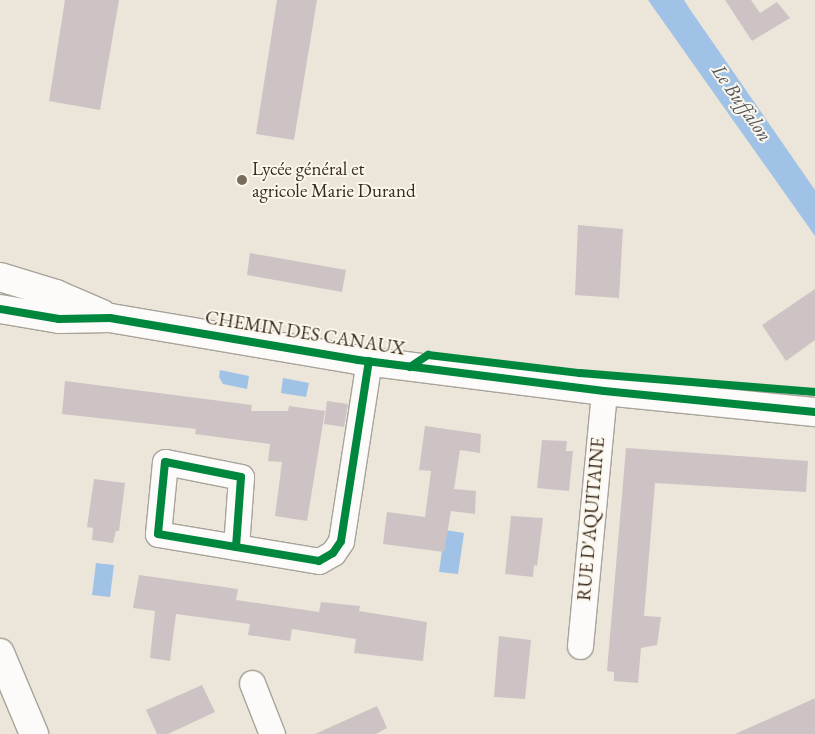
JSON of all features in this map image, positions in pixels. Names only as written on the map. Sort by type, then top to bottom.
[{"type":"street","name":"CHEMIN DES CANAUX","points":[[0,277],[56,294],[110,318]]},
{"type":"street","name":"CHEMIN DES CANAUX","points":[[0,309],[59,319],[110,318],[369,361],[604,391],[815,412]]},
{"type":"street","points":[[236,547],[319,561],[333,553],[341,541],[369,361]]},
{"type":"street","name":"RUE D'AQUITAINE","points":[[580,646],[604,391]]},
{"type":"street","points":[[0,653],[34,734]]},
{"type":"street","points":[[252,683],[272,734]]},
{"type":"water","name":"Le Buffalon","points":[[648,0],[684,0],[815,190],[815,236]]},
{"type":"water","points":[[220,370],[249,376],[247,389],[223,384],[219,377]]},
{"type":"water","points":[[283,378],[309,383],[306,397],[281,393]]},
{"type":"water","points":[[445,530],[464,533],[458,574],[439,572]]},
{"type":"water","points":[[96,563],[114,565],[110,597],[92,595]]},
{"type":"building","points":[[65,0],[119,0],[100,110],[49,101]]},
{"type":"building","points":[[277,0],[317,0],[294,140],[256,134]]},
{"type":"building","points":[[725,0],[751,0],[760,13],[777,2],[790,18],[752,41]]},
{"type":"building","points":[[578,225],[623,229],[619,298],[575,295]]},
{"type":"building","points":[[250,253],[346,270],[342,292],[247,275]]},
{"type":"building","points":[[815,289],[815,340],[786,361],[762,325]]},
{"type":"building","points":[[65,381],[252,405],[251,411],[288,411],[289,406],[325,411],[307,521],[275,516],[282,462],[268,461],[270,444],[195,434],[196,429],[62,414]]},
{"type":"building","points":[[327,401],[348,404],[344,427],[324,424]]},
{"type":"building","points":[[425,426],[481,434],[480,453],[460,450],[454,489],[476,491],[475,514],[451,511],[444,552],[383,544],[387,512],[425,517],[431,471],[419,470]]},
{"type":"building","points":[[542,440],[567,441],[566,451],[573,451],[569,491],[537,488]]},
{"type":"building","points":[[626,448],[808,461],[806,492],[655,483],[644,616],[661,617],[657,645],[641,648],[638,683],[614,681],[614,672],[607,671]]},
{"type":"building","points":[[94,479],[125,483],[119,531],[116,531],[113,543],[92,540],[93,528],[87,527]]},
{"type":"building","points":[[511,516],[543,518],[537,566],[534,565],[533,577],[505,574]]},
{"type":"building","points":[[139,575],[238,589],[236,600],[319,612],[321,602],[360,606],[359,611],[427,622],[423,661],[354,653],[356,639],[292,629],[290,641],[248,635],[250,624],[176,614],[170,661],[150,658],[155,611],[133,608]]},
{"type":"building","points":[[499,636],[531,640],[525,699],[494,697]]},
{"type":"building","points":[[202,685],[215,712],[168,734],[157,734],[146,710]]},
{"type":"building","points":[[815,698],[815,734],[735,734],[789,710]]},
{"type":"building","points":[[377,706],[387,728],[376,734],[315,734]]},
{"type":"cycle path","points":[[0,309],[59,319],[110,318],[358,360],[604,391],[815,412]]},
{"type":"cycle path","points":[[410,367],[428,355],[580,373],[815,392]]},
{"type":"cycle path","points":[[236,547],[241,477],[165,462],[158,534],[319,561],[333,553],[341,541],[369,361]]},
{"type":"place","name":"Lycée général et agricole Marie Durand","points":[[242,180]]}]
